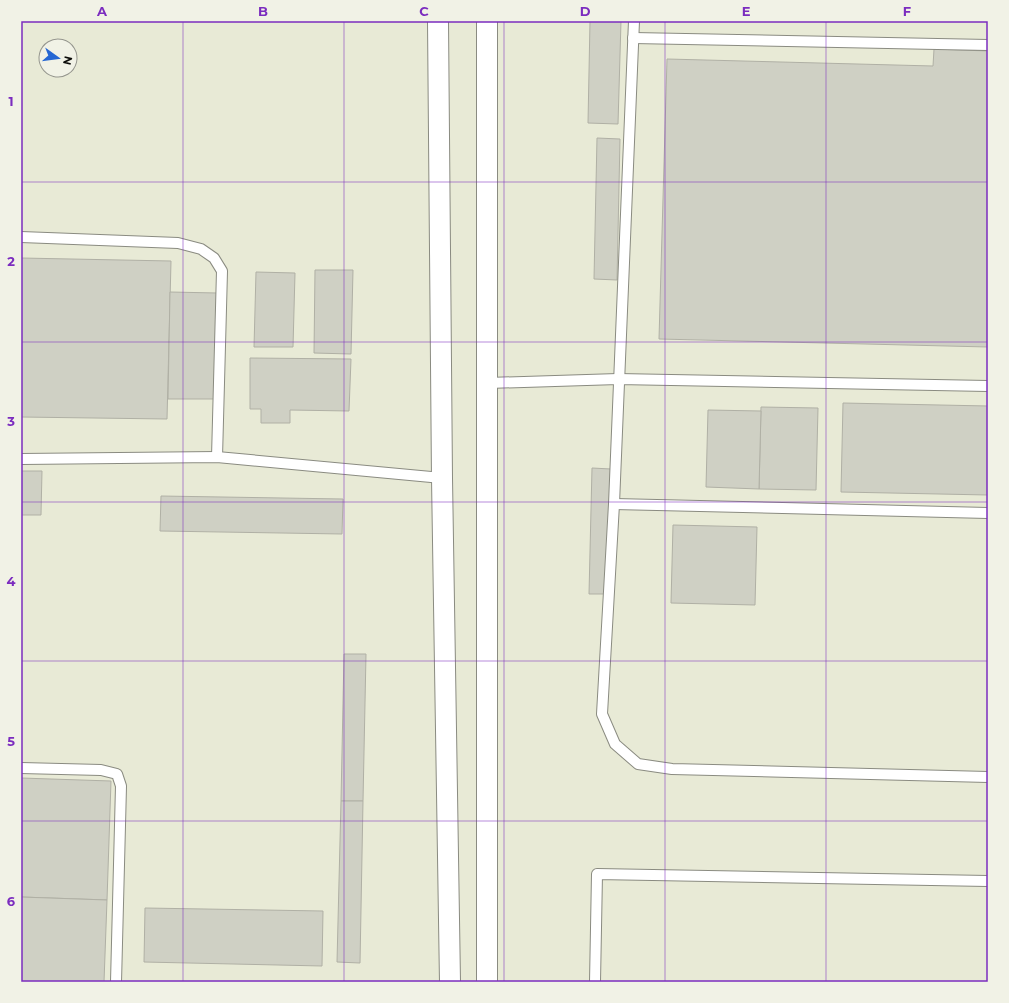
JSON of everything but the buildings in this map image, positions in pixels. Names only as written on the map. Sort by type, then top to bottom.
[{"type":"street","points":[[438,21],[442,478],[450,982]]},
{"type":"street","points":[[487,21],[487,982]]},
{"type":"lane","points":[[634,21],[614,504],[602,714],[615,744],[638,764],[672,769],[988,777]]},
{"type":"lane","points":[[633,38],[988,45]]},
{"type":"lane","points":[[21,237],[178,243],[201,249],[214,258],[222,272],[217,457]]},
{"type":"lane","points":[[488,383],[618,379],[988,386]]},
{"type":"lane","points":[[21,459],[217,457],[442,478]]},
{"type":"lane","points":[[614,504],[988,513]]},
{"type":"lane","points":[[21,768],[101,770],[117,774],[122,786],[116,982]]},
{"type":"lane","points":[[595,982],[596,874],[988,881]]},
{"type":"shaded area","points":[[21,21],[988,21],[988,982],[21,982]]}]
